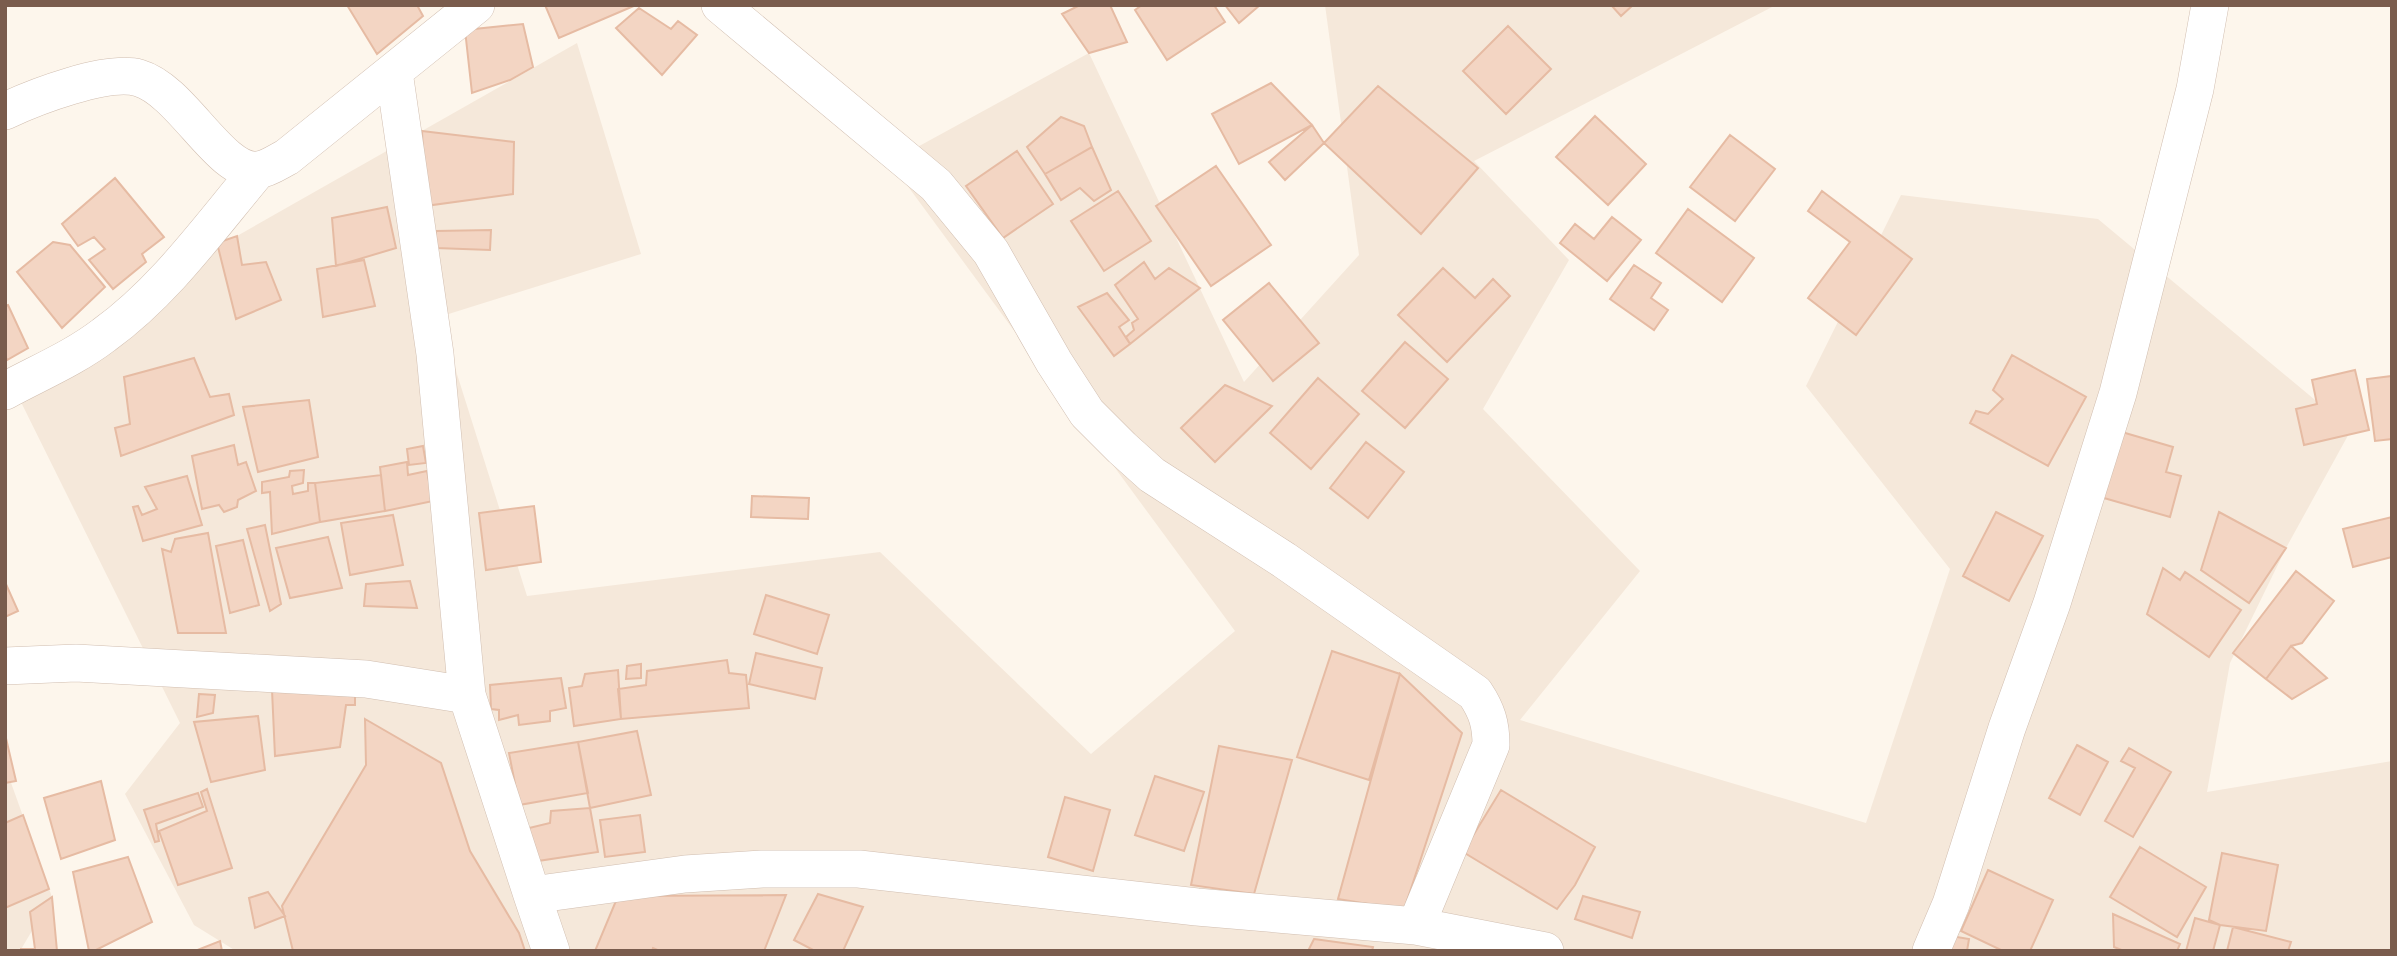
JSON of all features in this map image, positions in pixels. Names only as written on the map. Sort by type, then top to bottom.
[{"type":"street","points":[[5,391],[104,335],[170,275],[258,170],[288,157],[475,5]]},
{"type":"street","points":[[720,5],[936,185],[991,252],[1054,362],[1087,413],[1122,448],[1152,475],[1284,560],[1475,693],[1489,718],[1491,745],[1416,926]]},
{"type":"street","points":[[1931,951],[1951,904],[2007,728],[2052,603],[2118,393],[2195,89],[2210,5]]},
{"type":"street","points":[[394,72],[435,354],[467,695],[551,951]]},
{"type":"street","points":[[5,111],[89,80],[136,77],[164,90],[224,156],[243,168],[258,170]]},
{"type":"street","points":[[5,666],[76,663],[366,679],[467,695]]},
{"type":"street","points":[[532,895],[685,874],[762,869],[859,869],[1197,906],[1416,926],[1545,951]]},
{"type":"shaded area","points":[[1325,5],[1776,5],[1474,161],[1569,260],[1483,409],[1640,571],[1520,720],[1866,823],[1950,569],[1806,386],[1901,195],[2098,219],[2351,430],[2286,548],[2230,663],[2207,792],[2392,761],[2392,951],[236,951],[194,925],[125,794],[180,723],[14,388],[217,243],[237,236],[577,43],[641,254],[439,317],[527,596],[880,552],[1091,754],[1235,631],[890,162],[1089,53],[1244,382],[1359,255]]},
{"type":"shaded area","points":[[5,766],[52,897],[20,951],[5,951]]},
{"type":"building","points":[[347,5],[417,5],[423,16],[377,54]]},
{"type":"building","points":[[545,5],[636,5],[559,38]]},
{"type":"building","points":[[1080,5],[1110,5],[1127,42],[1089,53],[1062,14]]},
{"type":"building","points":[[1142,5],[1214,5],[1225,22],[1167,60],[1135,10]]},
{"type":"building","points":[[1225,5],[1260,5],[1239,23]]},
{"type":"building","points":[[1611,5],[1633,5],[1621,16]]},
{"type":"building","points":[[639,8],[671,29],[678,21],[697,35],[662,75],[616,28]]},
{"type":"building","points":[[523,24],[533,67],[510,80],[472,93],[465,30]]},
{"type":"building","points":[[1508,26],[1551,69],[1506,114],[1463,71]]},
{"type":"building","points":[[1271,83],[1312,125],[1239,164],[1212,114]]},
{"type":"building","points":[[1378,86],[1478,168],[1421,234],[1324,143]]},
{"type":"building","points":[[1595,116],[1646,164],[1608,205],[1556,157]]},
{"type":"building","points":[[1061,117],[1084,126],[1092,147],[1045,174],[1027,147]]},
{"type":"building","points":[[1312,125],[1324,143],[1285,180],[1269,162]]},
{"type":"building","points":[[422,131],[514,142],[513,194],[425,206]]},
{"type":"building","points":[[1730,135],[1775,169],[1735,221],[1690,187]]},
{"type":"building","points":[[1092,147],[1111,190],[1094,201],[1080,188],[1061,200],[1045,174]]},
{"type":"building","points":[[1017,151],[1053,204],[1003,238],[966,186]]},
{"type":"building","points":[[1216,166],[1271,245],[1211,286],[1156,206]]},
{"type":"building","points":[[115,178],[164,237],[142,254],[146,262],[113,289],[89,260],[105,249],[94,237],[78,246],[62,224]]},
{"type":"building","points":[[1118,191],[1151,241],[1104,271],[1071,221]]},
{"type":"building","points":[[1822,191],[1912,259],[1856,335],[1808,298],[1850,242],[1808,211]]},
{"type":"building","points":[[387,207],[396,248],[336,266],[332,218]]},
{"type":"building","points":[[1688,209],[1754,258],[1722,302],[1656,253]]},
{"type":"building","points":[[1612,217],[1641,240],[1607,281],[1560,243],[1575,224],[1594,239]]},
{"type":"building","points":[[491,230],[490,250],[436,248],[436,231]]},
{"type":"building","points":[[237,236],[242,265],[266,262],[281,300],[236,319],[217,243]]},
{"type":"building","points":[[53,242],[70,245],[105,287],[62,328],[17,272]]},
{"type":"building","points":[[364,260],[375,306],[323,317],[317,269]]},
{"type":"building","points":[[1144,262],[1155,279],[1169,268],[1200,288],[1130,344],[1126,337],[1134,330],[1132,323],[1138,319],[1115,285]]},
{"type":"building","points":[[1634,265],[1661,283],[1651,298],[1668,310],[1654,330],[1610,299]]},
{"type":"building","points":[[1443,268],[1475,298],[1493,279],[1510,296],[1447,362],[1398,315]]},
{"type":"building","points":[[1269,283],[1319,343],[1273,381],[1223,320]]},
{"type":"building","points":[[1107,293],[1129,320],[1119,327],[1130,344],[1114,356],[1078,307]]},
{"type":"building","points":[[8,305],[28,348],[7,360],[5,306]]},
{"type":"building","points":[[1405,342],[1448,379],[1405,428],[1362,391]]},
{"type":"building","points":[[2012,355],[2086,397],[2048,466],[1970,423],[1976,411],[1988,414],[2003,399],[1993,390]]},
{"type":"building","points":[[194,358],[210,397],[229,394],[234,415],[121,456],[115,428],[130,424],[124,377]]},
{"type":"building","points":[[2355,370],[2369,430],[2304,445],[2296,409],[2317,404],[2312,380]]},
{"type":"building","points":[[2392,376],[2392,439],[2375,441],[2367,379]]},
{"type":"building","points":[[1318,378],[1359,414],[1311,469],[1270,433]]},
{"type":"building","points":[[1225,385],[1272,406],[1215,462],[1181,428]]},
{"type":"building","points":[[309,400],[318,457],[258,472],[243,407]]},
{"type":"building","points":[[2115,430],[2173,447],[2166,472],[2181,476],[2170,517],[2097,496]]},
{"type":"building","points":[[1366,442],[1404,472],[1368,518],[1330,488]]},
{"type":"building","points":[[234,445],[238,465],[246,462],[256,491],[238,500],[237,507],[224,512],[219,505],[202,509],[192,456]]},
{"type":"building","points":[[423,446],[426,463],[409,465],[407,449]]},
{"type":"building","points":[[407,462],[408,475],[427,471],[433,501],[385,511],[380,467]]},
{"type":"building","points":[[304,470],[303,483],[292,486],[293,494],[308,491],[308,483],[315,483],[320,522],[272,534],[270,492],[262,493],[262,482],[289,477],[290,471]]},
{"type":"building","points":[[381,475],[385,511],[320,522],[315,483]]},
{"type":"building","points":[[187,476],[202,525],[143,541],[133,507],[138,506],[142,515],[157,509],[145,487]]},
{"type":"building","points":[[752,496],[809,498],[808,519],[751,517]]},
{"type":"building","points":[[534,506],[541,562],[486,570],[479,513]]},
{"type":"building","points":[[1996,512],[2043,536],[2009,601],[1963,576]]},
{"type":"building","points":[[2219,512],[2286,548],[2249,603],[2201,570]]},
{"type":"building","points":[[393,515],[403,565],[350,575],[341,523]]},
{"type":"building","points":[[2392,517],[2392,557],[2353,567],[2343,529]]},
{"type":"building","points":[[265,525],[281,604],[270,611],[247,529]]},
{"type":"building","points":[[208,533],[226,633],[178,633],[162,549],[171,552],[175,539]]},
{"type":"building","points":[[328,537],[342,588],[290,598],[276,548]]},
{"type":"building","points":[[243,540],[259,605],[230,613],[216,546]]},
{"type":"building","points":[[2163,568],[2180,580],[2185,572],[2241,610],[2209,657],[2147,614]]},
{"type":"building","points":[[2296,571],[2334,601],[2302,643],[2291,646],[2266,679],[2233,653]]},
{"type":"building","points":[[410,581],[417,608],[364,606],[366,584]]},
{"type":"building","points":[[5,582],[18,611],[5,617]]},
{"type":"building","points":[[766,595],[829,615],[817,654],[754,634]]},
{"type":"building","points":[[2291,646],[2327,678],[2292,699],[2266,679]]},
{"type":"building","points":[[1332,651],[1400,674],[1369,780],[1297,757]]},
{"type":"building","points":[[756,653],[822,668],[815,699],[749,684]]},
{"type":"building","points":[[727,660],[729,673],[746,675],[749,708],[621,719],[618,689],[646,685],[647,671]]},
{"type":"building","points":[[641,664],[641,678],[626,679],[627,666]]},
{"type":"building","points":[[618,670],[621,719],[574,726],[569,688],[582,686],[585,674]]},
{"type":"building","points":[[1400,674],[1462,733],[1404,910],[1338,899]]},
{"type":"building","points":[[561,678],[566,708],[550,711],[550,721],[519,725],[518,715],[499,720],[499,710],[491,709],[490,685]]},
{"type":"building","points":[[355,684],[355,705],[346,705],[340,747],[275,756],[272,690]]},
{"type":"building","points":[[199,694],[215,695],[213,713],[197,717]]},
{"type":"building","points":[[258,716],[265,770],[211,782],[194,722]]},
{"type":"building","points":[[365,719],[441,763],[470,851],[519,933],[525,951],[293,951],[282,906],[366,765]]},
{"type":"building","points":[[637,731],[651,795],[590,808],[578,742]]},
{"type":"building","points":[[5,734],[16,781],[5,783]]},
{"type":"building","points":[[578,742],[588,793],[519,805],[509,753]]},
{"type":"building","points":[[2077,745],[2108,762],[2080,815],[2049,798]]},
{"type":"building","points":[[1219,746],[1292,760],[1254,894],[1191,885]]},
{"type":"building","points":[[2129,748],[2171,772],[2133,837],[2105,821],[2135,768],[2121,761]]},
{"type":"building","points":[[1155,776],[1204,792],[1184,851],[1135,835]]},
{"type":"building","points":[[101,781],[115,840],[61,859],[44,798]]},
{"type":"building","points":[[207,789],[232,868],[178,885],[159,831],[207,811],[201,792]]},
{"type":"building","points":[[1501,790],[1595,847],[1575,885],[1557,909],[1463,852]]},
{"type":"building","points":[[198,793],[203,807],[156,824],[159,841],[155,842],[144,810]]},
{"type":"building","points":[[1065,797],[1110,810],[1093,871],[1048,857]]},
{"type":"building","points":[[590,808],[598,852],[531,862],[525,829],[550,823],[551,811]]},
{"type":"building","points":[[23,815],[49,889],[5,908],[5,823]]},
{"type":"building","points":[[640,815],[645,852],[605,857],[600,820]]},
{"type":"building","points":[[2140,847],[2206,887],[2177,937],[2110,897]]},
{"type":"building","points":[[2222,853],[2278,865],[2266,931],[2220,925],[2209,920]]},
{"type":"building","points":[[128,857],[152,922],[89,951],[73,872]]},
{"type":"building","points":[[1988,870],[2053,900],[2030,951],[2003,951],[1961,931]]},
{"type":"building","points":[[268,892],[285,916],[255,928],[249,898]]},
{"type":"building","points":[[818,894],[863,907],[843,951],[815,951],[794,940]]},
{"type":"building","points":[[786,895],[764,951],[660,951],[653,948],[652,951],[595,951],[618,896]]},
{"type":"building","points":[[1583,896],[1640,912],[1632,938],[1575,919]]},
{"type":"building","points":[[52,897],[57,951],[21,951],[35,949],[30,912]]},
{"type":"building","points":[[2113,914],[2180,944],[2177,951],[2124,951],[2114,947]]},
{"type":"building","points":[[2195,918],[2220,925],[2213,951],[2186,951]]},
{"type":"building","points":[[2233,927],[2291,942],[2288,951],[2227,951]]},
{"type":"building","points":[[1951,936],[1969,939],[1967,951],[1948,951]]},
{"type":"building","points":[[1314,939],[1373,947],[1372,951],[1308,951]]},
{"type":"building","points":[[220,941],[222,951],[195,951]]}]
